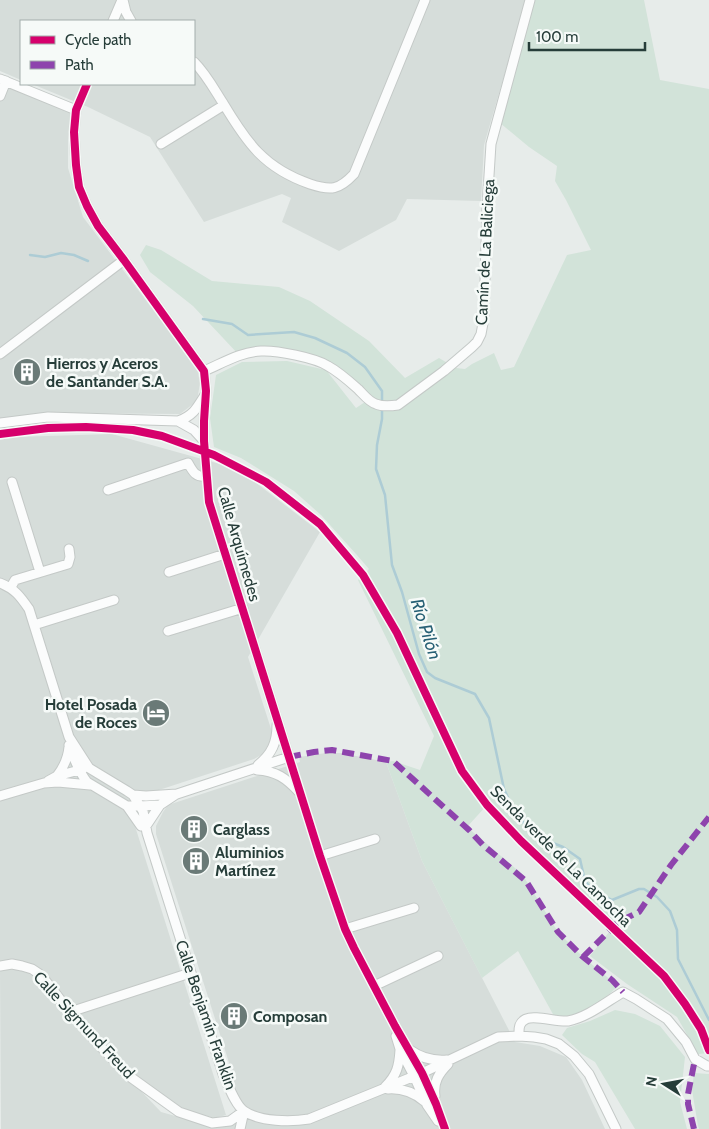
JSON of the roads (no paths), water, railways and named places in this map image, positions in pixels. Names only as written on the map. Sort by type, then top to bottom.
[{"type":"street","points":[[115,18],[123,0]]},
{"type":"street","points":[[123,0],[130,20]]},
{"type":"street","points":[[195,63],[253,148],[269,163],[298,180],[322,188],[334,189],[347,182],[354,174],[425,0]]},
{"type":"street","name":"Camín de La Baliciega","points":[[204,371],[239,355],[271,350],[324,363],[349,381],[368,400],[376,405],[390,406],[398,405],[444,371],[477,342],[481,334],[484,318],[491,144],[530,0]]},
{"type":"street","points":[[0,96],[3,80],[76,110]]},
{"type":"street","points":[[87,85],[76,110],[74,140],[79,187],[98,226],[204,371]]},
{"type":"street","points":[[161,144],[224,105]]},
{"type":"street","points":[[0,354],[124,260]]},
{"type":"street","name":"Calle Arquímedes","points":[[204,371],[206,391],[204,441],[209,502],[320,856],[346,929],[404,1049]]},
{"type":"street","points":[[0,423],[48,416],[178,421],[196,411],[206,391]]},
{"type":"street","points":[[178,421],[194,430],[204,441]]},
{"type":"street","points":[[108,490],[188,463],[194,474],[200,477],[207,476]]},
{"type":"street","points":[[12,482],[40,572]]},
{"type":"street","points":[[11,587],[15,580],[68,564],[69,550]]},
{"type":"street","points":[[169,572],[225,554]]},
{"type":"street","points":[[0,583],[11,587],[29,609],[69,741],[82,777],[90,785],[126,806],[160,805]]},
{"type":"street","points":[[34,625],[114,600]]},
{"type":"street","points":[[168,631],[243,608]]},
{"type":"street","points":[[252,770],[266,759],[271,752],[277,733],[277,717]]},
{"type":"street","points":[[69,741],[86,764],[133,795],[177,794]]},
{"type":"street","points":[[57,779],[68,757],[69,741]]},
{"type":"street","points":[[145,829],[160,805],[177,794],[289,757]]},
{"type":"street","points":[[0,796],[57,779],[79,770],[86,764]]},
{"type":"street","points":[[252,770],[276,773],[289,781],[301,794]]},
{"type":"street","points":[[57,779],[90,785]]},
{"type":"street","points":[[140,806],[144,801],[156,799],[166,794]]},
{"type":"street","name":"Calle Benjamín Franklin","points":[[133,795],[143,811],[145,829],[223,1074],[233,1097],[244,1111]]},
{"type":"street","name":"Calle Benjamín Franklin","points":[[126,806],[145,829]]},
{"type":"street","points":[[320,856],[375,838]]},
{"type":"street","points":[[346,929],[414,908]]},
{"type":"street","points":[[374,986],[438,956]]},
{"type":"street","name":"Calle Sigmund Freud","points":[[0,966],[12,964],[22,966],[32,969],[41,975],[70,1012],[129,1076],[179,1112],[212,1123],[230,1121],[244,1111]]},
{"type":"street","points":[[70,1012],[190,972]]},
{"type":"street","points":[[519,1036],[519,1026],[523,1020],[530,1018],[566,1021],[576,1019],[623,992],[666,1019],[686,1042],[695,1059],[709,1066]]},
{"type":"street","name":"Calle Arquímedes","points":[[394,1026],[396,1036],[440,1117],[444,1129]]},
{"type":"street","name":"Calle Arquímedes","points":[[396,1036],[418,1075],[444,1129]]},
{"type":"street","points":[[240,1129],[244,1111],[265,1119],[293,1125],[418,1075],[498,1037],[519,1036],[534,1036],[546,1039],[559,1044],[574,1056],[589,1074],[616,1129]]},
{"type":"street","points":[[382,1089],[391,1081],[398,1070],[404,1049],[422,1057],[441,1061],[452,1060]]},
{"type":"street","points":[[382,1089],[404,1090],[432,1104],[436,1081],[441,1070],[452,1060]]},
{"type":"street","name":"Calle Arquímedes","points":[[432,1104],[440,1117]]},
{"type":"waterway","name":"Río Pilón","points":[[30,255],[45,257],[61,253],[74,255],[88,261]]},
{"type":"waterway","name":"Río Pilón","points":[[203,319],[232,324],[248,335],[294,332],[315,338],[347,353],[365,367],[382,391],[382,419],[377,445],[376,469],[385,495],[392,565],[402,592],[419,654],[427,672],[435,678],[475,694],[489,718],[504,789],[516,815],[538,837],[563,847],[580,859],[585,881],[592,889],[612,900],[639,889],[644,889],[657,897],[670,911],[677,930],[678,959],[709,1020]]},
{"type":"place","name":"Hierros y Aceros de Santander S.A.","points":[[27,372]]},
{"type":"place","name":"Hotel Posada de Roces","points":[[156,713]]},
{"type":"place","name":"Carglass","points":[[194,829]]},
{"type":"place","name":"Aluminios Martínez","points":[[196,861]]},
{"type":"place","name":"Composan","points":[[234,1016]]}]
